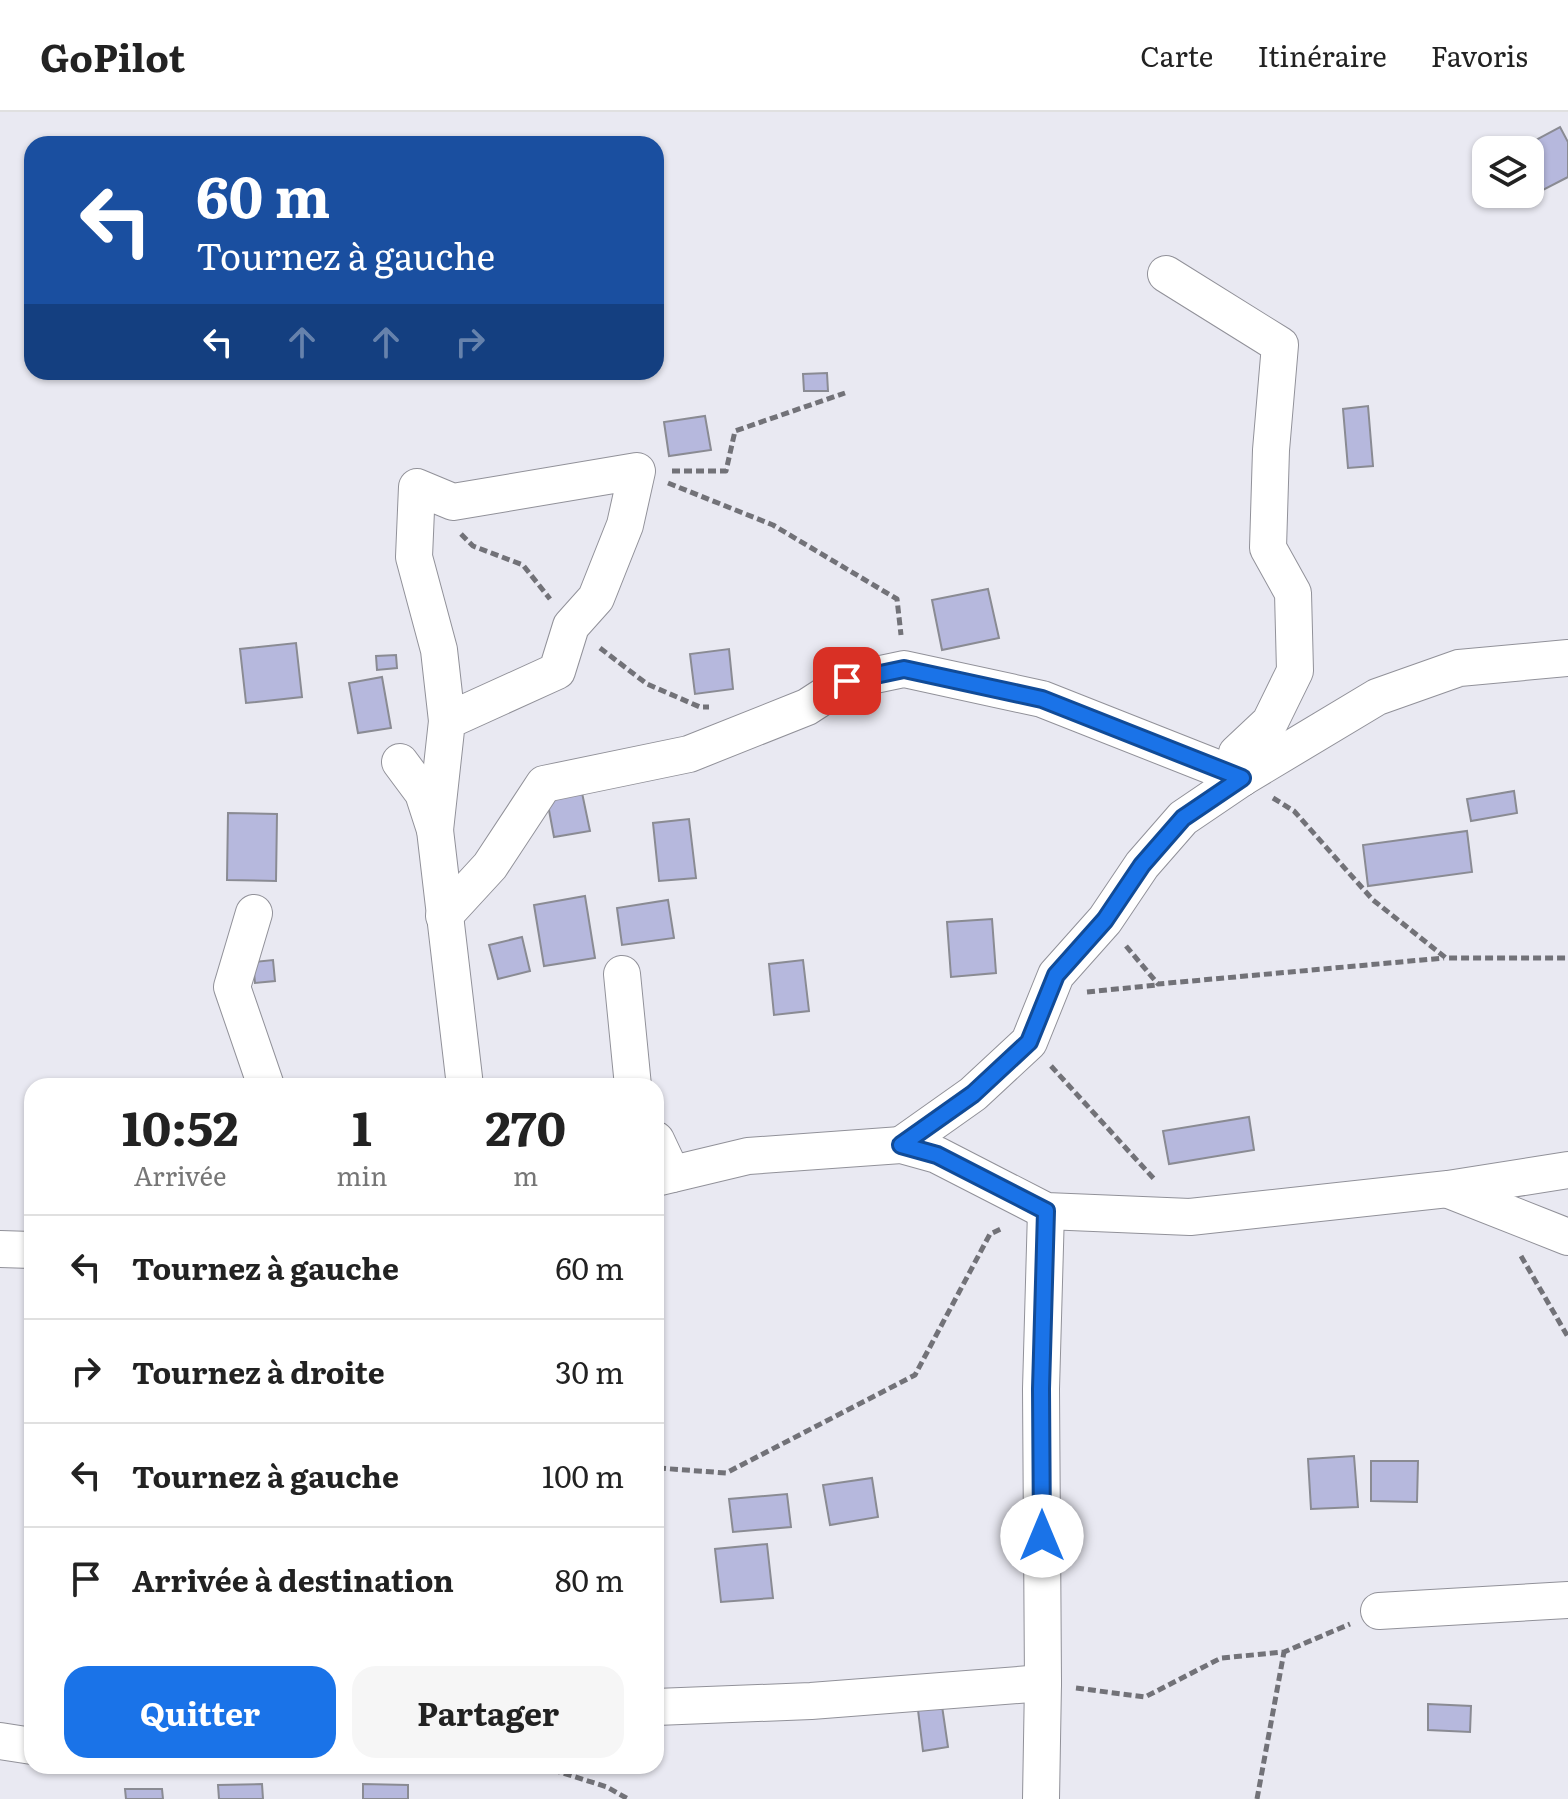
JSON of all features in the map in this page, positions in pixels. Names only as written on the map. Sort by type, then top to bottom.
[{"type":"street","points":[[1166,274],[1280,345],[1271,450],[1268,548],[1293,593],[1295,671],[1270,722],[1237,753],[1242,778]]},
{"type":"street","points":[[435,830],[447,721],[439,650],[414,557],[417,487],[453,502],[637,471],[620,540],[596,598],[571,626],[557,671],[447,721]]},
{"type":"street","points":[[901,1145],[973,1094],[1029,1042],[1056,975],[1105,920],[1142,865],[1183,818],[1242,778],[1377,697],[1459,668],[1568,658]]},
{"type":"street","points":[[444,916],[490,866],[544,784],[689,754],[807,707],[847,681],[904,669],[1042,699],[1242,778]]},
{"type":"street","points":[[400,762],[423,793],[435,830],[464,1078]]},
{"type":"street","points":[[254,913],[232,987],[263,1078]]},
{"type":"street","points":[[622,974],[632,1078]]},
{"type":"street","points":[[664,1176],[748,1156],[901,1145],[937,1155],[1046,1211],[1190,1217],[1448,1189],[1568,1170]]},
{"type":"street","points":[[1448,1189],[1568,1237]]},
{"type":"street","points":[[1041,1799],[1041,1389],[1046,1211]]},
{"type":"street","points":[[0,1249],[24,1250]]},
{"type":"street","points":[[1379,1611],[1568,1600]]},
{"type":"street","points":[[664,1707],[811,1701],[1043,1683]]},
{"type":"street","points":[[0,1741],[24,1745]]},
{"type":"path","points":[[637,471],[726,471],[735,431],[845,393]]},
{"type":"path","points":[[637,471],[773,525],[897,599],[904,669]]},
{"type":"path","points":[[1242,778],[1294,811],[1373,900],[1446,958]]},
{"type":"path","points":[[1105,920],[1158,984]]},
{"type":"path","points":[[1056,975],[1076,993],[1446,958],[1568,958]]},
{"type":"path","points":[[1029,1042],[1190,1217]]},
{"type":"path","points":[[1493,1207],[1568,1337]]},
{"type":"path","points":[[664,1468],[726,1473],[915,1375],[990,1234],[1046,1211]]},
{"type":"path","points":[[1043,1683],[1145,1697],[1221,1658],[1284,1652],[1379,1611]]},
{"type":"path","points":[[1257,1799],[1284,1652]]},
{"type":"path","points":[[566,1774],[607,1787],[628,1799]]},
{"type":"building","points":[[1560,127],[1568,142],[1568,177],[1544,189],[1544,136]]},
{"type":"building","points":[[827,373],[828,391],[804,391],[803,374]]},
{"type":"building","points":[[1368,406],[1373,466],[1348,468],[1343,409]]},
{"type":"building","points":[[705,416],[711,450],[669,456],[664,422]]},
{"type":"building","points":[[988,589],[999,638],[942,650],[932,600]]},
{"type":"building","points":[[296,643],[302,697],[246,703],[240,649]]},
{"type":"building","points":[[729,649],[733,689],[695,694],[690,654]]},
{"type":"building","points":[[396,655],[397,668],[377,670],[376,656]]},
{"type":"building","points":[[382,677],[391,728],[358,733],[349,683]]},
{"type":"building","points":[[581,788],[590,831],[554,837],[546,794]]},
{"type":"building","points":[[1514,791],[1517,813],[1471,821],[1467,799]]},
{"type":"building","points":[[228,813],[277,814],[276,881],[227,880]]},
{"type":"building","points":[[689,819],[696,878],[659,881],[653,823]]},
{"type":"building","points":[[1467,831],[1472,872],[1368,886],[1363,845]]},
{"type":"building","points":[[585,896],[595,958],[544,966],[534,905]]},
{"type":"building","points":[[668,900],[674,938],[622,945],[617,908]]},
{"type":"building","points":[[992,919],[996,973],[951,977],[947,922]]},
{"type":"building","points":[[522,937],[530,971],[498,979],[489,945]]},
{"type":"building","points":[[273,960],[275,981],[255,983],[253,962]]},
{"type":"building","points":[[803,960],[809,1011],[774,1015],[769,964]]},
{"type":"building","points":[[1249,1117],[1254,1150],[1169,1164],[1163,1131]]},
{"type":"building","points":[[1354,1456],[1358,1507],[1311,1509],[1308,1459]]},
{"type":"building","points":[[1371,1461],[1418,1461],[1417,1502],[1371,1501]]},
{"type":"building","points":[[872,1478],[878,1517],[830,1525],[823,1485]]},
{"type":"building","points":[[787,1494],[791,1527],[733,1532],[729,1499]]},
{"type":"building","points":[[767,1544],[773,1598],[721,1602],[715,1549]]},
{"type":"building","points":[[1428,1704],[1471,1706],[1470,1732],[1428,1730]]},
{"type":"building","points":[[942,1706],[948,1747],[923,1751],[918,1710]]},
{"type":"building","points":[[262,1784],[263,1799],[219,1799],[218,1785]]},
{"type":"building","points":[[363,1784],[408,1785],[408,1799],[363,1799]]},
{"type":"building","points":[[125,1789],[162,1789],[163,1799],[126,1799]]},
{"type":"route","points":[[847,681],[904,669],[1042,699],[1242,778],[1183,818],[1142,865],[1105,920],[1056,975],[1029,1042],[973,1094],[901,1145],[937,1155],[1046,1211],[1041,1389],[1042,1536]]}]
